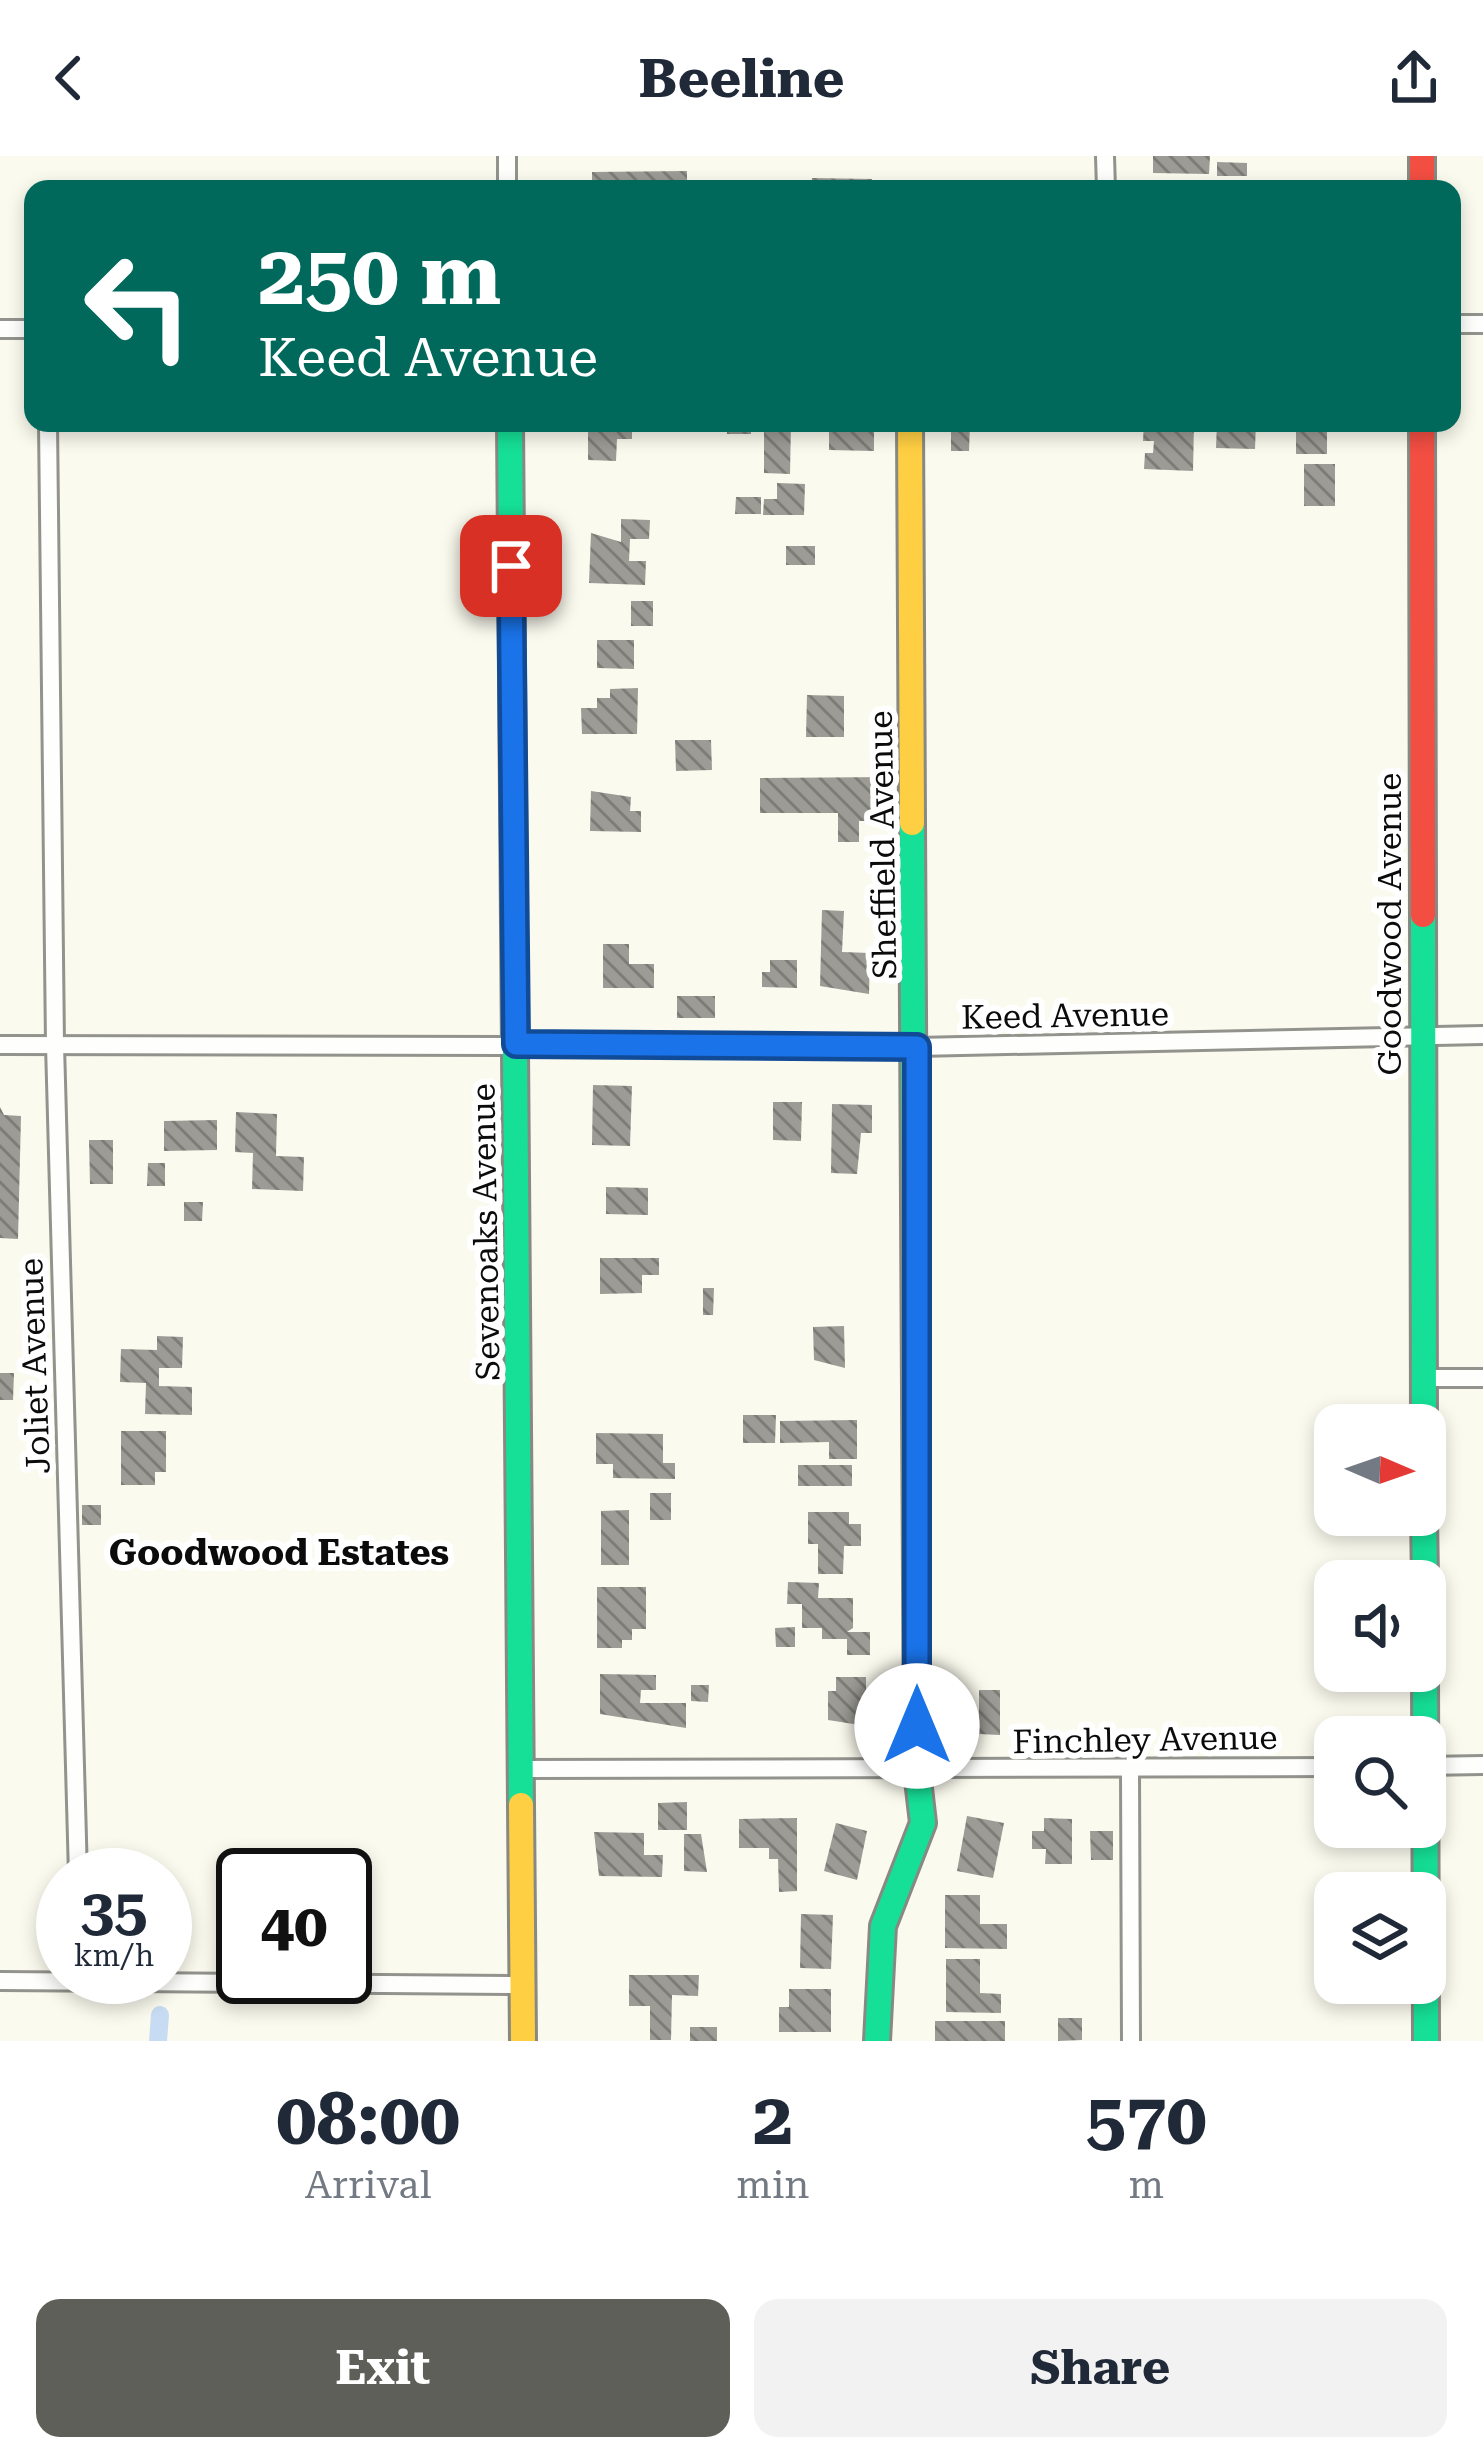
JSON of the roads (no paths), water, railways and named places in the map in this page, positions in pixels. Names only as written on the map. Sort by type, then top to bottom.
[{"type":"street","name":"Joliet Avenue","points":[[48,432],[55,1045],[77,1848]]},
{"type":"street","name":"Sevenoaks Avenue","points":[[510,432],[523,2041]]},
{"type":"street","name":"Sheffield Avenue","points":[[877,2041],[883,1926],[923,1823],[917,1771],[917,1047],[910,432]]},
{"type":"street","name":"Goodwood Avenue","points":[[1422,432],[1424,1404]]},
{"type":"street","name":"Keed Avenue","points":[[0,1045],[917,1047],[1483,1035]]},
{"type":"street","points":[[1424,1378],[1483,1378]]},
{"type":"street","points":[[1446,1766],[1483,1765]]},
{"type":"street","name":"Finchley Avenue","points":[[523,1769],[1314,1767]]},
{"type":"street","points":[[1130,1770],[1131,2041]]},
{"type":"street","points":[[1425,1848],[1426,2041]]},
{"type":"street","points":[[0,1981],[36,1980]]},
{"type":"street","points":[[192,1980],[522,1984]]},
{"type":"waterway","points":[[158,2041],[160,2015]]},
{"type":"district","name":"Goodwood Estates","points":[[279,1552]]}]
